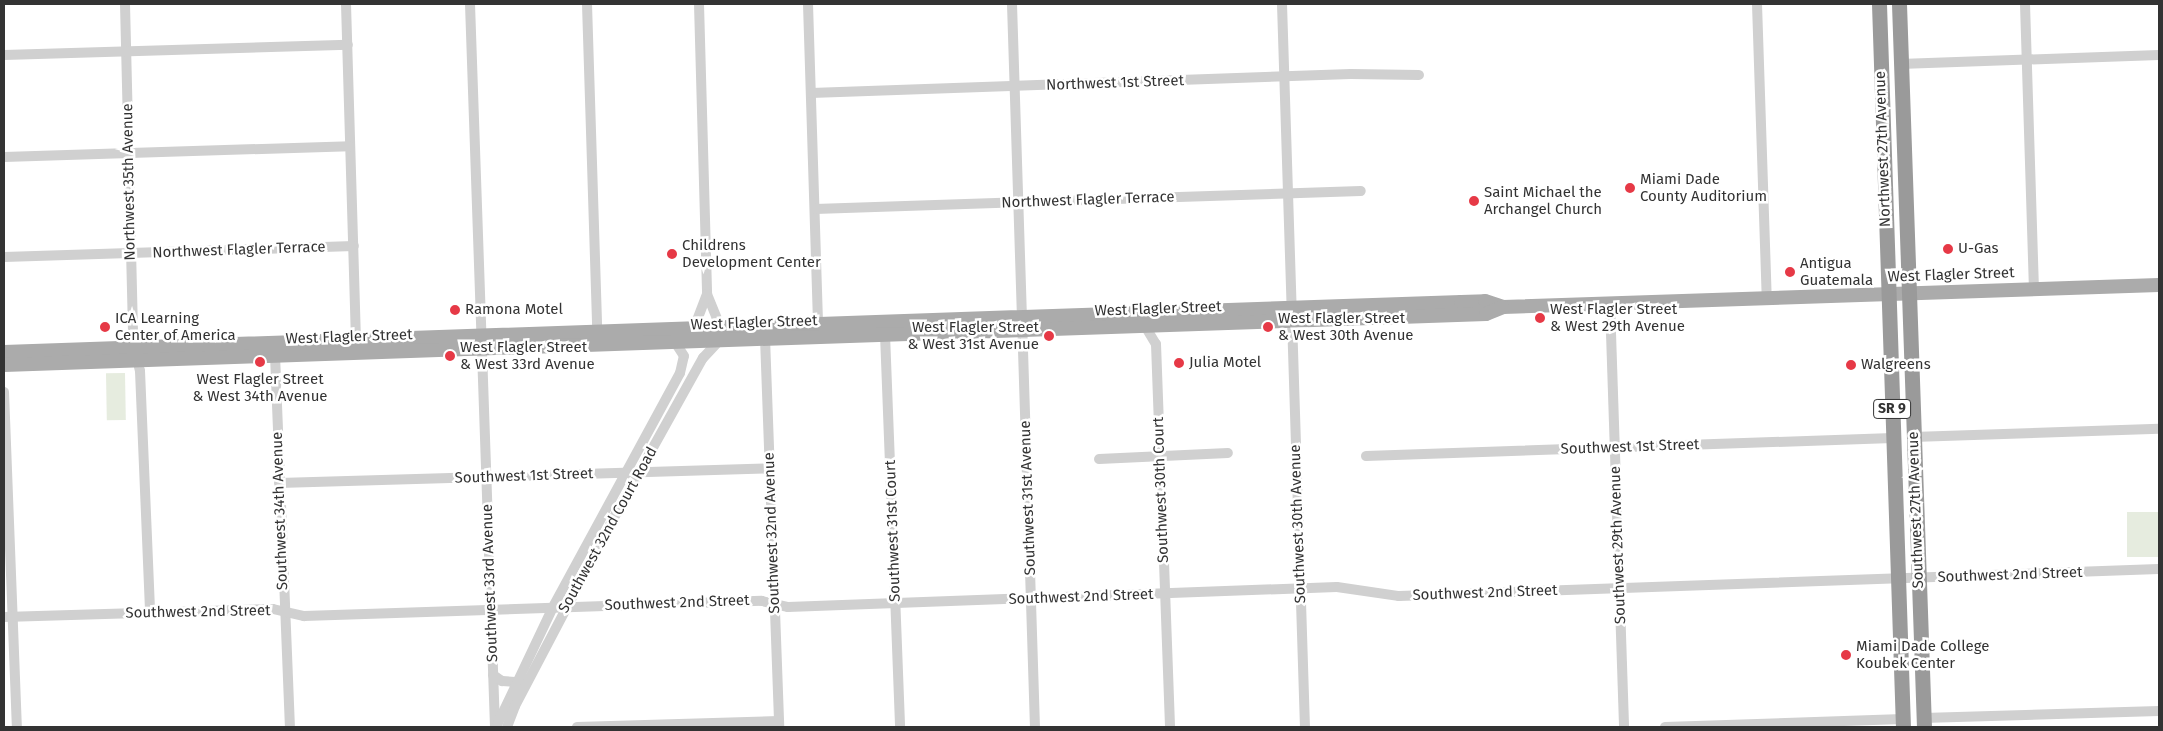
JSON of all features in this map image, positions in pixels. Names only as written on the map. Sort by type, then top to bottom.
[{"type":"highway","name":"Northwest 27th Avenue","points":[[1879,4],[1888,294]]},
{"type":"highway","name":"Northwest 27th Avenue","points":[[1899,4],[1909,293]]},
{"type":"highway","points":[[1880,45],[1900,64],[1881,78]]},
{"type":"highway","name":"Southwest 27th Avenue","points":[[1909,293],[1918,578],[1913,724]]},
{"type":"highway","name":"Southwest 27th Avenue","points":[[1888,294],[1902,694],[1913,724]]},
{"type":"highway","points":[[1902,694],[1913,724]]},
{"type":"main road","name":"West Flagler Street","points":[[4,365],[136,353],[356,340],[675,342],[720,334],[749,326],[1021,323],[1291,314],[1400,316],[1486,314],[1504,307],[2159,285]]},
{"type":"main road","name":"West Flagler Street","points":[[4,352],[276,355],[480,342],[597,331],[694,328],[720,334],[764,338],[885,334],[1021,323],[1164,325],[1423,303],[1485,301],[1504,307]]},
{"type":"main road","points":[[1400,316],[1423,303]]},
{"type":"main road","points":[[818,324],[828,336]]},
{"type":"main road","points":[[749,326],[764,338]]},
{"type":"street","name":"Northwest 35th Avenue","points":[[125,4],[131,253],[150,613]]},
{"type":"street","points":[[346,4],[356,340]]},
{"type":"street","name":"Southwest 33rd Avenue","points":[[470,4],[480,342],[496,727]]},
{"type":"street","points":[[587,4],[597,331]]},
{"type":"street","points":[[698,4],[707,294],[720,334]]},
{"type":"street","points":[[808,4],[818,324]]},
{"type":"street","name":"Southwest 31st Avenue","points":[[1012,4],[1035,727]]},
{"type":"street","name":"Southwest 30th Avenue","points":[[1282,4],[1305,727]]},
{"type":"street","points":[[1757,4],[1766,298]]},
{"type":"street","points":[[2025,4],[2034,288]]},
{"type":"street","points":[[4,56],[348,45]]},
{"type":"street","points":[[1900,64],[2159,55]]},
{"type":"street","name":"Northwest 1st Street","points":[[811,93],[1284,77],[1419,75]]},
{"type":"street","points":[[4,157],[350,146]]},
{"type":"street","name":"Northwest Flagler Terrace","points":[[815,209],[1361,191]]},
{"type":"street","name":"Northwest Flagler Terrace","points":[[4,256],[354,246]]},
{"type":"street","points":[[694,328],[707,294]]},
{"type":"street","name":"Southwest 29th Avenue","points":[[1610,303],[1624,727]]},
{"type":"street","name":"Southwest 30th Court","points":[[1164,325],[1156,344],[1170,727]]},
{"type":"street","name":"Southwest 30th Court","points":[[1145,326],[1156,344]]},
{"type":"street","name":"Southwest 32nd Court Road","points":[[507,727],[566,607],[702,358],[720,334]]},
{"type":"street","name":"Southwest 31st Court","points":[[885,334],[900,727]]},
{"type":"street","name":"Southwest 32nd Avenue","points":[[764,338],[779,724]]},
{"type":"street","name":"Southwest 32nd Court Road","points":[[496,727],[515,682],[683,366],[684,356],[675,342]]},
{"type":"street","name":"Southwest 34th Avenue","points":[[276,355],[278,483],[290,727]]},
{"type":"street","points":[[4,392],[8,617],[17,727]]},
{"type":"street","points":[[1913,438],[2159,429]]},
{"type":"street","name":"Southwest 1st Street","points":[[1366,456],[1893,438]]},
{"type":"street","points":[[1099,458],[1228,453]]},
{"type":"street","name":"Southwest 1st Street","points":[[278,483],[770,468]]},
{"type":"street","name":"Southwest 2nd Street","points":[[8,617],[273,609],[304,616],[762,601],[788,607],[1348,588],[1399,596],[2159,569]]},
{"type":"street","points":[[493,675],[502,681],[515,682]]},
{"type":"street","points":[[1665,727],[1913,724],[2159,711]]},
{"type":"street","points":[[577,727],[779,724]]},
{"type":"shaded area","points":[[106,373],[125,373],[126,420],[107,420]]},
{"type":"shaded area","points":[[2127,512],[2159,512],[2159,557],[2127,557]]},
{"type":"place","name":"Miami Dade County Auditorium","points":[[1630,188]]},
{"type":"place","name":"Saint Michael the Archangel Church","points":[[1474,201]]},
{"type":"place","name":"U-Gas","points":[[1948,249]]},
{"type":"place","name":"Childrens Development Center","points":[[672,254]]},
{"type":"place","name":"Antigua Guatemala","points":[[1790,272]]},
{"type":"place","name":"Ramona Motel","points":[[455,310]]},
{"type":"place","name":"West Flagler Street & West 29th Avenue","points":[[1540,318]]},
{"type":"place","name":"ICA Learning Center of America","points":[[105,327]]},
{"type":"place","name":"West Flagler Street & West 30th Avenue","points":[[1268,327]]},
{"type":"place","name":"West Flagler Street & West 31st Avenue","points":[[1049,336]]},
{"type":"place","name":"West Flagler Street & West 33rd Avenue","points":[[450,356]]},
{"type":"place","name":"West Flagler Street & West 34th Avenue","points":[[260,362]]},
{"type":"place","name":"Julia Motel","points":[[1179,363]]},
{"type":"place","name":"Walgreens","points":[[1851,365]]},
{"type":"place","name":"Miami Dade College Koubek Center","points":[[1846,655]]}]
